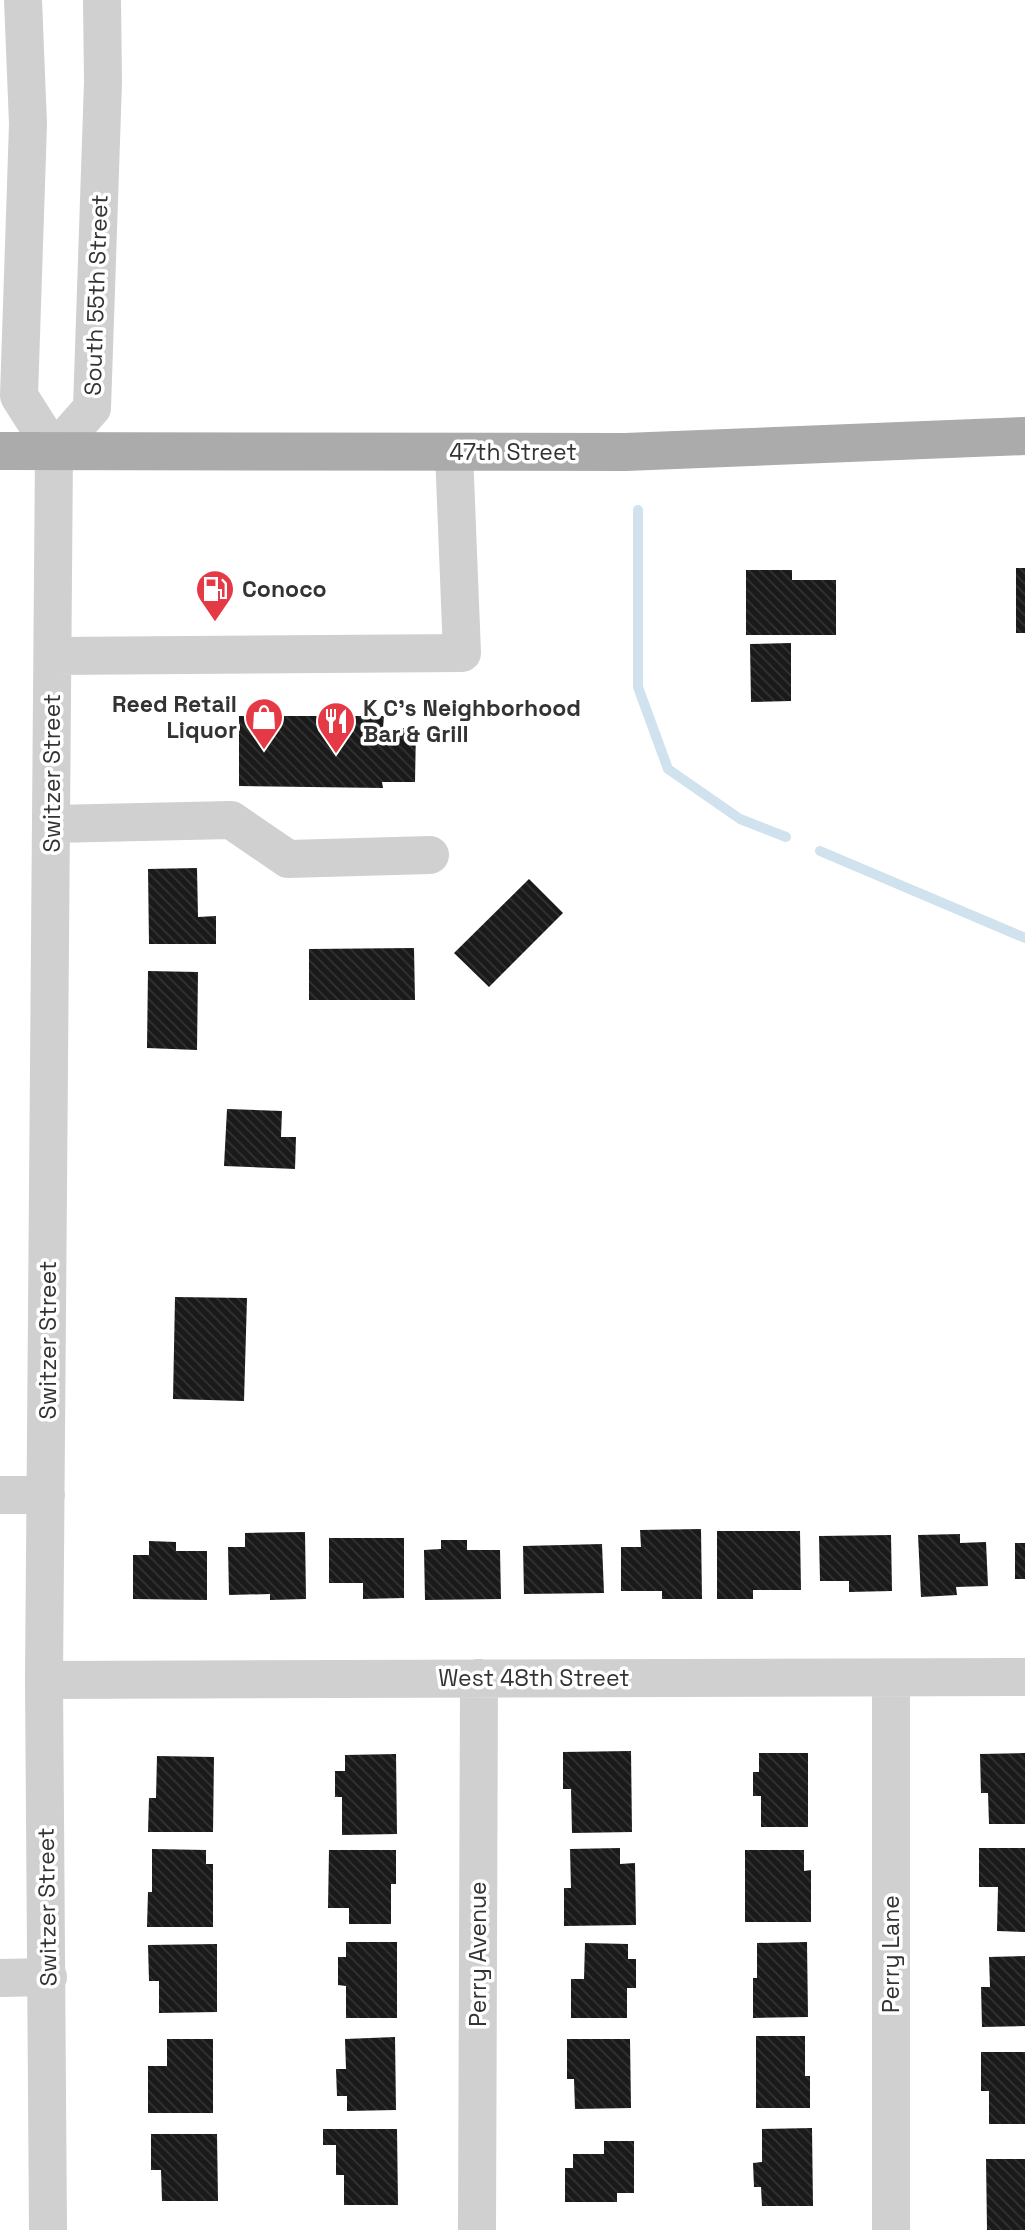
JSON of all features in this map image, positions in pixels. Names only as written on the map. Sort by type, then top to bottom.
[{"type":"main road","name":"47th Street","points":[[0,451],[625,452],[1025,436]]},
{"type":"street","points":[[23,0],[28,124],[19,396],[54,451]]},
{"type":"street","name":"South 55th Street","points":[[54,451],[92,408],[103,82],[102,0]]},
{"type":"street","name":"Switzer Street","points":[[48,2230],[44,1680],[54,451]]},
{"type":"street","points":[[53,656],[462,653],[454,452]]},
{"type":"street","points":[[52,824],[231,820],[288,859],[430,855]]},
{"type":"street","points":[[0,1495],[46,1495]]},
{"type":"street","name":"West 48th Street","points":[[44,1680],[1025,1677]]},
{"type":"street","name":"Perry Avenue","points":[[477,2230],[479,1678]]},
{"type":"street","name":"Perry Lane","points":[[891,1678],[891,2230]]},
{"type":"street","points":[[0,1978],[48,1977]]},
{"type":"building","points":[[1016,568],[1025,568],[1025,633],[1016,633]]},
{"type":"building","points":[[746,570],[792,570],[792,580],[836,580],[836,635],[746,635]]},
{"type":"building","points":[[791,643],[791,701],[751,702],[750,644]]},
{"type":"building","points":[[239,716],[384,716],[383,728],[416,728],[415,782],[382,782],[383,788],[239,786]]},
{"type":"building","points":[[197,868],[198,917],[216,916],[216,944],[149,944],[148,869]]},
{"type":"building","points":[[529,879],[563,913],[489,987],[454,953]]},
{"type":"building","points":[[414,948],[415,1000],[309,1000],[309,949]]},
{"type":"building","points":[[148,971],[198,972],[197,1050],[147,1048]]},
{"type":"building","points":[[227,1109],[282,1111],[281,1137],[296,1137],[295,1169],[224,1166]]},
{"type":"building","points":[[175,1297],[247,1298],[244,1401],[173,1399]]},
{"type":"building","points":[[701,1529],[702,1599],[662,1599],[662,1591],[621,1591],[621,1547],[641,1547],[640,1530]]},
{"type":"building","points":[[717,1531],[800,1531],[801,1590],[753,1590],[753,1599],[717,1599]]},
{"type":"building","points":[[305,1532],[306,1599],[270,1600],[270,1594],[229,1595],[228,1547],[245,1547],[245,1533]]},
{"type":"building","points":[[960,1534],[960,1543],[986,1542],[988,1586],[956,1587],[957,1595],[921,1597],[918,1535]]},
{"type":"building","points":[[891,1535],[892,1591],[849,1592],[849,1581],[820,1581],[819,1536]]},
{"type":"building","points":[[329,1538],[404,1538],[404,1598],[363,1599],[363,1583],[329,1583]]},
{"type":"building","points":[[441,1540],[467,1540],[467,1550],[500,1550],[501,1599],[425,1600],[424,1550],[441,1549]]},
{"type":"building","points":[[149,1541],[176,1542],[176,1551],[207,1551],[207,1600],[133,1599],[133,1555],[149,1555]]},
{"type":"building","points":[[1015,1543],[1025,1543],[1025,1579],[1015,1579]]},
{"type":"building","points":[[602,1544],[604,1593],[524,1594],[523,1546]]},
{"type":"building","points":[[631,1751],[632,1832],[572,1833],[571,1789],[563,1789],[563,1752]]},
{"type":"building","points":[[759,1753],[808,1753],[808,1827],[761,1827],[761,1796],[753,1796],[753,1772],[759,1772]]},
{"type":"building","points":[[1025,1753],[1025,1824],[989,1824],[988,1793],[981,1793],[980,1754]]},
{"type":"building","points":[[396,1754],[397,1834],[342,1835],[342,1797],[335,1797],[335,1771],[345,1771],[345,1755]]},
{"type":"building","points":[[157,1756],[214,1757],[213,1832],[148,1832],[149,1798],[156,1798]]},
{"type":"building","points":[[620,1848],[620,1864],[635,1863],[636,1925],[564,1926],[564,1888],[571,1888],[570,1849]]},
{"type":"building","points":[[979,1848],[1025,1848],[1025,1932],[997,1931],[998,1887],[979,1887]]},
{"type":"building","points":[[152,1849],[206,1850],[206,1864],[213,1864],[213,1927],[147,1927],[148,1892],[152,1892]]},
{"type":"building","points":[[329,1850],[396,1850],[396,1884],[391,1884],[391,1924],[349,1924],[349,1908],[328,1908]]},
{"type":"building","points":[[745,1850],[804,1850],[804,1871],[811,1870],[811,1922],[745,1922]]},
{"type":"building","points":[[346,1942],[397,1942],[397,2018],[346,2018],[346,1986],[338,1985],[338,1957],[346,1957]]},
{"type":"building","points":[[807,1942],[808,2017],[753,2018],[753,1978],[757,1978],[757,1943]]},
{"type":"building","points":[[585,1943],[628,1944],[628,1959],[636,1959],[636,1988],[627,1988],[627,2018],[571,2018],[571,1979],[584,1979]]},
{"type":"building","points":[[217,1944],[217,2012],[159,2013],[159,1981],[149,1981],[148,1945]]},
{"type":"building","points":[[1025,1956],[1025,2026],[982,2027],[981,1987],[990,1987],[989,1957]]},
{"type":"building","points":[[756,2036],[805,2036],[805,2076],[810,2076],[810,2108],[756,2108]]},
{"type":"building","points":[[395,2037],[396,2110],[347,2111],[347,2096],[337,2096],[336,2069],[346,2069],[345,2039]]},
{"type":"building","points":[[167,2039],[213,2039],[213,2113],[148,2113],[148,2066],[167,2066]]},
{"type":"building","points":[[567,2039],[630,2039],[631,2108],[575,2109],[574,2079],[567,2079]]},
{"type":"building","points":[[981,2052],[1025,2052],[1025,2124],[989,2124],[989,2091],[981,2091]]},
{"type":"building","points":[[812,2128],[813,2206],[762,2206],[761,2187],[754,2187],[753,2163],[762,2162],[762,2129]]},
{"type":"building","points":[[323,2129],[397,2129],[398,2205],[344,2205],[344,2175],[336,2175],[336,2145],[323,2145]]},
{"type":"building","points":[[151,2134],[217,2134],[218,2201],[162,2201],[161,2170],[151,2170]]},
{"type":"building","points":[[604,2141],[634,2141],[634,2193],[617,2193],[617,2202],[565,2202],[565,2168],[573,2168],[573,2154],[604,2154]]},
{"type":"building","points":[[986,2159],[1025,2159],[1025,2230],[987,2230]]},
{"type":"waterway","points":[[638,510],[638,687],[668,769],[740,819],[786,837]]},
{"type":"waterway","points":[[820,851],[1025,938]]},
{"type":"place","name":"Conoco","points":[[215,623]]},
{"type":"place","name":"Reed Retail Liquor","points":[[264,751]]},
{"type":"place","name":"K C's Neighborhood Bar & Grill","points":[[336,755]]}]
